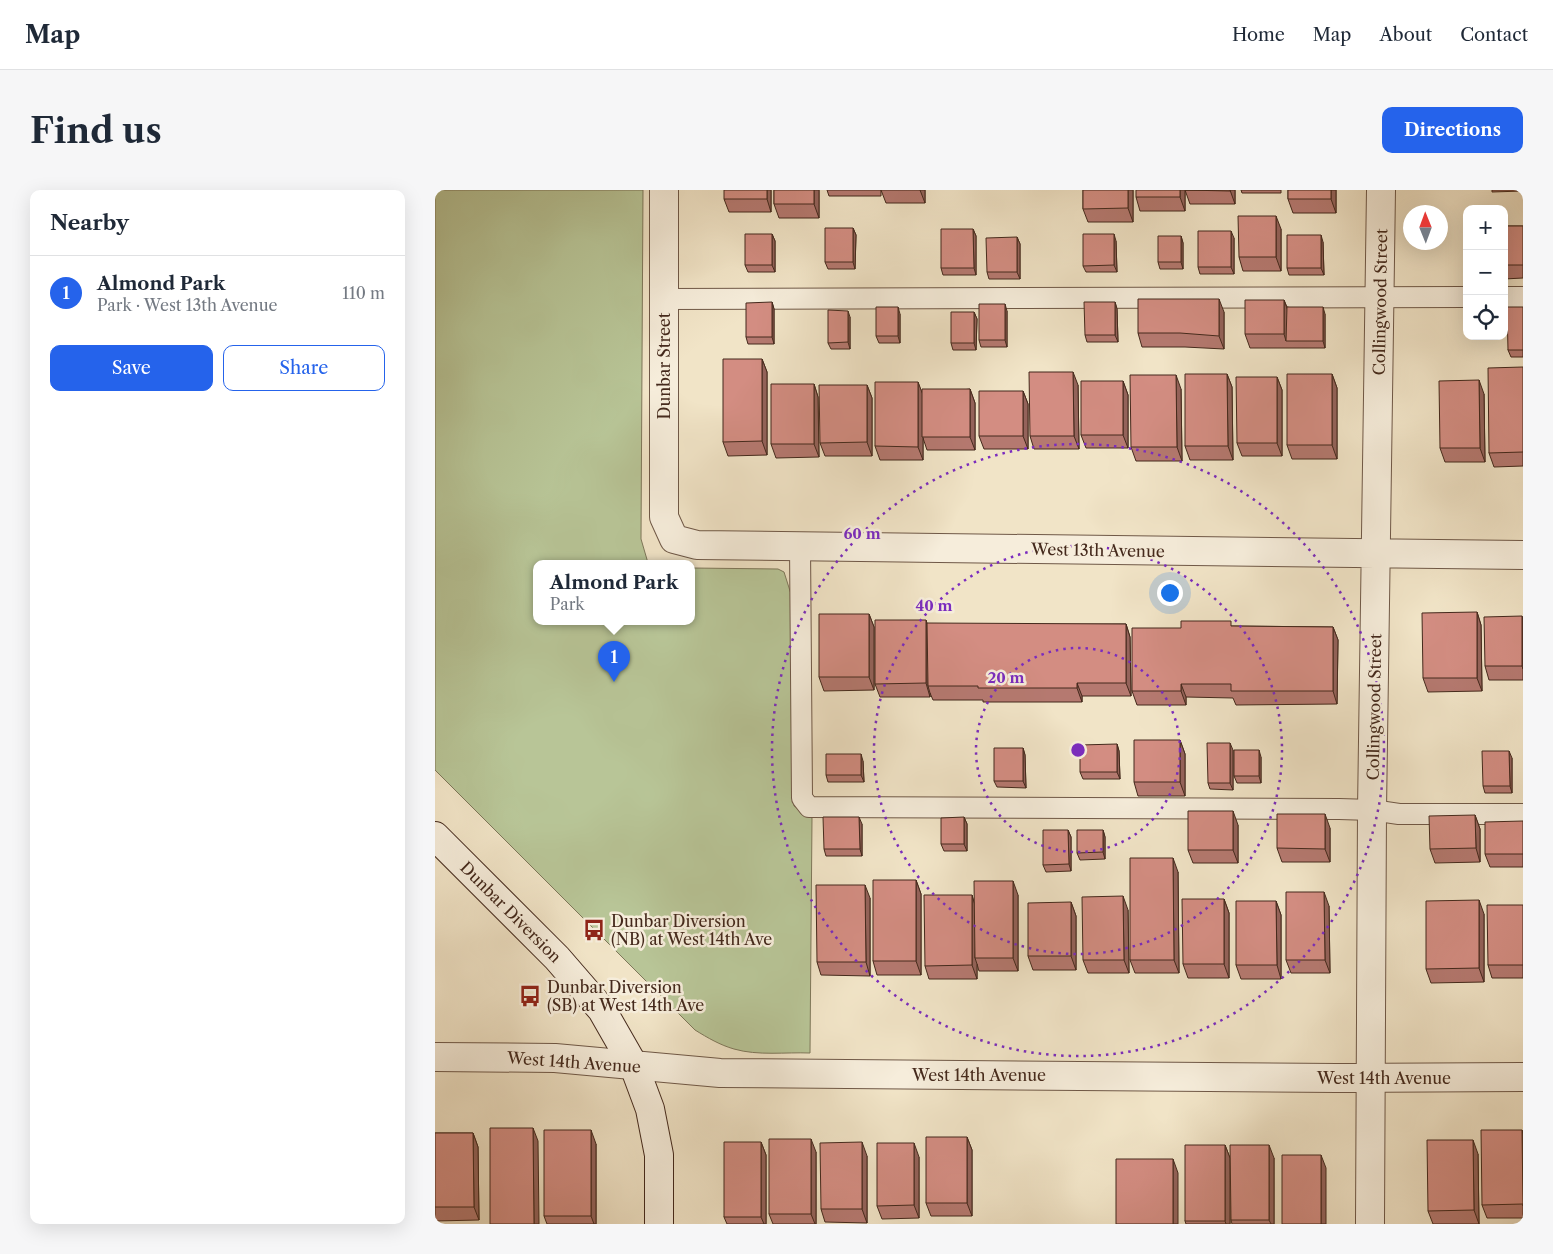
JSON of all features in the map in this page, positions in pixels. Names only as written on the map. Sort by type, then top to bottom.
[{"type":"street","name":"Dunbar Street","points":[[664,190],[664,517],[674,539]]},
{"type":"street","name":"Collingwood Street","points":[[1370,1224],[1372,810],[1381,190]]},
{"type":"street","name":"West 13th Avenue","points":[[674,539],[697,545],[1523,555]]},
{"type":"street","name":"Dunbar Diversion","points":[[435,836],[557,958],[603,1010],[633,1066]]},
{"type":"street","name":"West 14th Avenue","points":[[435,1057],[555,1058],[720,1073],[1370,1078],[1523,1077]]},
{"type":"street","points":[[633,1066],[650,1109],[659,1155],[659,1224]]},
{"type":"lane","points":[[664,299],[1463,297]]},
{"type":"lane","points":[[1508,297],[1523,297]]},
{"type":"lane","points":[[800,546],[802,798],[809,807],[1329,809],[1372,810],[1399,814],[1523,814]]},
{"type":"green space","points":[[435,190],[643,190],[641,539],[647,560],[533,560],[533,625],[695,625],[695,568],[778,569],[784,572],[791,594],[794,806],[812,818],[810,1053],[743,1051],[719,1043],[695,1030],[435,770]]},
{"type":"building","points":[[724,190],[767,190],[767,199],[724,199]]},
{"type":"building","points":[[774,190],[814,190],[814,204],[774,204]]},
{"type":"building","points":[[1083,190],[1128,190],[1128,208],[1083,209]]},
{"type":"building","points":[[1136,190],[1180,190],[1180,197],[1136,197]]},
{"type":"building","points":[[1185,190],[1230,190],[1230,191]]},
{"type":"building","points":[[1288,190],[1331,190],[1331,199],[1288,199]]},
{"type":"building","points":[[1238,216],[1276,216],[1276,257],[1239,257]]},
{"type":"building","points":[[1508,226],[1523,226],[1523,265],[1508,265]]},
{"type":"building","points":[[825,228],[853,228],[853,262],[825,262]]},
{"type":"building","points":[[941,229],[973,229],[974,268],[941,268]]},
{"type":"building","points":[[1198,231],[1231,231],[1231,267],[1198,267]]},
{"type":"building","points":[[745,234],[772,234],[772,265],[745,265]]},
{"type":"building","points":[[1083,234],[1114,234],[1114,265],[1083,266]]},
{"type":"building","points":[[1287,235],[1321,235],[1321,268],[1287,268]]},
{"type":"building","points":[[1158,236],[1181,236],[1181,262],[1158,262]]},
{"type":"building","points":[[1017,237],[1017,272],[987,272],[986,238]]},
{"type":"building","points":[[1138,299],[1219,299],[1219,336],[1180,333],[1138,333]]},
{"type":"building","points":[[1245,300],[1284,300],[1284,334],[1245,334]]},
{"type":"building","points":[[772,302],[772,337],[746,337],[746,303]]},
{"type":"building","points":[[1084,302],[1115,302],[1115,335],[1085,335]]},
{"type":"building","points":[[979,304],[1005,304],[1005,340],[979,340]]},
{"type":"building","points":[[876,307],[898,307],[898,336],[876,336]]},
{"type":"building","points":[[1287,307],[1323,307],[1323,341],[1286,341]]},
{"type":"building","points":[[1508,307],[1523,307],[1523,350],[1508,350]]},
{"type":"building","points":[[828,310],[848,311],[848,342],[828,343]]},
{"type":"building","points":[[951,312],[974,312],[974,343],[951,343]]},
{"type":"building","points":[[723,359],[762,359],[762,441],[723,442]]},
{"type":"building","points":[[1523,367],[1523,452],[1489,453],[1488,368]]},
{"type":"building","points":[[1029,372],[1073,372],[1074,436],[1030,436]]},
{"type":"building","points":[[1185,374],[1227,374],[1228,446],[1185,446]]},
{"type":"building","points":[[1287,374],[1332,374],[1332,445],[1287,445]]},
{"type":"building","points":[[1130,375],[1176,375],[1177,447],[1131,447]]},
{"type":"building","points":[[1236,377],[1277,377],[1277,443],[1237,443]]},
{"type":"building","points":[[1479,380],[1480,448],[1440,448],[1439,381]]},
{"type":"building","points":[[1081,381],[1123,381],[1123,435],[1081,435]]},
{"type":"building","points":[[875,382],[918,382],[918,447],[875,446]]},
{"type":"building","points":[[771,384],[814,384],[814,444],[771,444]]},
{"type":"building","points":[[819,385],[867,385],[867,442],[820,443]]},
{"type":"building","points":[[922,389],[970,389],[970,437],[922,437]]},
{"type":"building","points":[[979,391],[1023,391],[1023,436],[979,436]]},
{"type":"building","points":[[1477,612],[1477,678],[1423,678],[1422,613]]},
{"type":"building","points":[[819,614],[869,614],[869,677],[819,677]]},
{"type":"building","points":[[1522,616],[1522,666],[1485,666],[1484,617]]},
{"type":"building","points":[[875,620],[926,620],[926,683],[875,684]]},
{"type":"building","points":[[1181,621],[1231,621],[1231,626],[1333,627],[1333,691],[1231,691],[1231,684],[1181,684],[1181,691],[1132,691],[1132,628],[1181,628]]},
{"type":"building","points":[[927,623],[1126,624],[1126,683],[1077,683],[1077,688],[928,686]]},
{"type":"building","points":[[1134,740],[1180,740],[1180,782],[1134,782]]},
{"type":"building","points":[[1207,743],[1230,743],[1230,783],[1208,783]]},
{"type":"building","points":[[1117,744],[1117,772],[1080,772],[1080,745]]},
{"type":"building","points":[[994,748],[1023,748],[1023,781],[994,781]]},
{"type":"building","points":[[1234,750],[1259,750],[1259,776],[1234,776]]},
{"type":"building","points":[[1482,751],[1509,751],[1510,786],[1483,786]]},
{"type":"building","points":[[826,754],[861,754],[861,775],[826,775]]},
{"type":"building","points":[[1188,811],[1233,811],[1233,850],[1188,850]]},
{"type":"building","points":[[1277,814],[1325,814],[1325,849],[1277,848]]},
{"type":"building","points":[[1475,815],[1476,848],[1430,849],[1429,816]]},
{"type":"building","points":[[823,817],[859,817],[860,849],[824,849]]},
{"type":"building","points":[[964,817],[964,844],[941,844],[941,818]]},
{"type":"building","points":[[1523,821],[1523,854],[1485,854],[1485,822]]},
{"type":"building","points":[[1043,830],[1068,830],[1069,864],[1043,865]]},
{"type":"building","points":[[1077,830],[1103,830],[1103,852],[1077,853]]},
{"type":"building","points":[[1130,858],[1173,858],[1174,960],[1130,960]]},
{"type":"building","points":[[873,880],[916,880],[916,961],[873,961]]},
{"type":"building","points":[[974,881],[1013,881],[1013,958],[975,958]]},
{"type":"building","points":[[816,885],[865,885],[866,962],[817,962]]},
{"type":"building","points":[[1286,892],[1324,892],[1325,960],[1286,960]]},
{"type":"building","points":[[924,895],[972,895],[972,965],[925,966]]},
{"type":"building","points":[[1123,896],[1124,960],[1083,960],[1082,897]]},
{"type":"building","points":[[1182,899],[1224,899],[1224,964],[1183,964]]},
{"type":"building","points":[[1479,900],[1479,968],[1426,969],[1426,901]]},
{"type":"building","points":[[1236,901],[1276,901],[1277,965],[1236,965]]},
{"type":"building","points":[[1071,902],[1071,956],[1028,956],[1028,903]]},
{"type":"building","points":[[1487,905],[1523,905],[1523,965],[1488,965]]},
{"type":"building","points":[[490,1128],[533,1128],[534,1224],[490,1224]]},
{"type":"building","points":[[544,1130],[591,1130],[591,1216],[544,1216]]},
{"type":"building","points":[[1481,1130],[1522,1130],[1523,1204],[1482,1205]]},
{"type":"building","points":[[435,1133],[473,1133],[474,1207],[435,1207]]},
{"type":"building","points":[[926,1137],[967,1137],[967,1203],[926,1203]]},
{"type":"building","points":[[769,1139],[811,1139],[811,1214],[769,1214]]},
{"type":"building","points":[[1427,1140],[1473,1140],[1474,1210],[1428,1211]]},
{"type":"building","points":[[724,1142],[761,1142],[761,1217],[724,1217]]},
{"type":"building","points":[[862,1142],[862,1209],[821,1209],[820,1143]]},
{"type":"building","points":[[877,1143],[914,1143],[914,1205],[877,1206]]},
{"type":"building","points":[[1185,1145],[1225,1145],[1225,1221],[1185,1221]]},
{"type":"building","points":[[1230,1145],[1269,1145],[1269,1220],[1231,1220]]},
{"type":"building","points":[[1282,1155],[1321,1155],[1321,1224],[1282,1224]]},
{"type":"building","points":[[1116,1159],[1173,1159],[1173,1224],[1116,1224]]},
{"type":"place","name":"Almond Park","points":[[614,682]]},
{"type":"place","name":"Dunbar Diversion (NB) at West 14th Ave","points":[[594,930]]},
{"type":"place","name":"Dunbar Diversion (SB) at West 14th Ave","points":[[530,996]]}]
